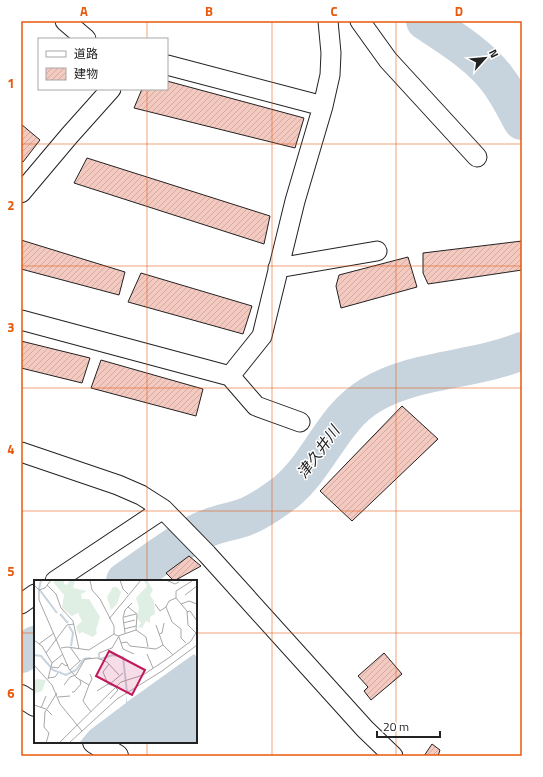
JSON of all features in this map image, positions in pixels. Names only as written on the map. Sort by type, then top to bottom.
[{"type":"highway","points":[[21,696],[34,704]]},
{"type":"highway","points":[[96,743],[117,756]]},
{"type":"street","points":[[66,21],[85,38]]},
{"type":"street","points":[[230,376],[262,336],[295,201],[323,106],[330,75],[331,53],[328,21]]},
{"type":"street","points":[[360,21],[388,60],[477,157]]},
{"type":"street","points":[[168,65],[323,106]]},
{"type":"street","points":[[21,193],[110,90]]},
{"type":"street","points":[[278,268],[377,251]]},
{"type":"street","points":[[21,320],[230,376],[256,406],[300,422]]},
{"type":"street","points":[[21,452],[118,485],[141,495],[169,515],[207,554],[332,694],[393,756]]},
{"type":"street","points":[[57,580],[169,515]]},
{"type":"street","points":[[21,604],[34,595]]},
{"type":"building","points":[[168,81],[304,118],[295,148],[134,108],[142,90],[168,90]]},
{"type":"building","points":[[21,124],[40,140],[23,162],[21,161]]},
{"type":"building","points":[[87,158],[270,216],[264,244],[74,183]]},
{"type":"building","points":[[21,240],[125,272],[119,295],[21,269]]},
{"type":"building","points":[[522,241],[522,270],[428,284],[423,273],[423,253]]},
{"type":"building","points":[[408,257],[417,287],[341,308],[336,286],[339,275]]},
{"type":"building","points":[[141,273],[252,306],[243,334],[128,302]]},
{"type":"building","points":[[21,341],[90,358],[82,383],[21,368]]},
{"type":"building","points":[[101,360],[203,389],[196,416],[91,388]]},
{"type":"building","points":[[402,406],[438,439],[352,521],[320,491]]},
{"type":"building","points":[[189,556],[201,566],[176,580],[173,580],[166,573]]},
{"type":"building","points":[[384,653],[402,674],[371,700],[364,691],[368,687],[358,676]]},
{"type":"building","points":[[432,744],[440,750],[438,756],[424,756]]},
{"type":"waterway","name":"津久井川","points":[[425,21],[463,47],[489,70],[504,89],[522,121]]},
{"type":"waterway","name":"津久井川","points":[[126,580],[191,536],[212,527],[250,515],[286,492],[298,481],[346,416],[371,395],[389,386],[426,374],[484,363],[522,351]]},
{"type":"waterway","name":"津久井川","points":[[21,654],[34,646]]}]
